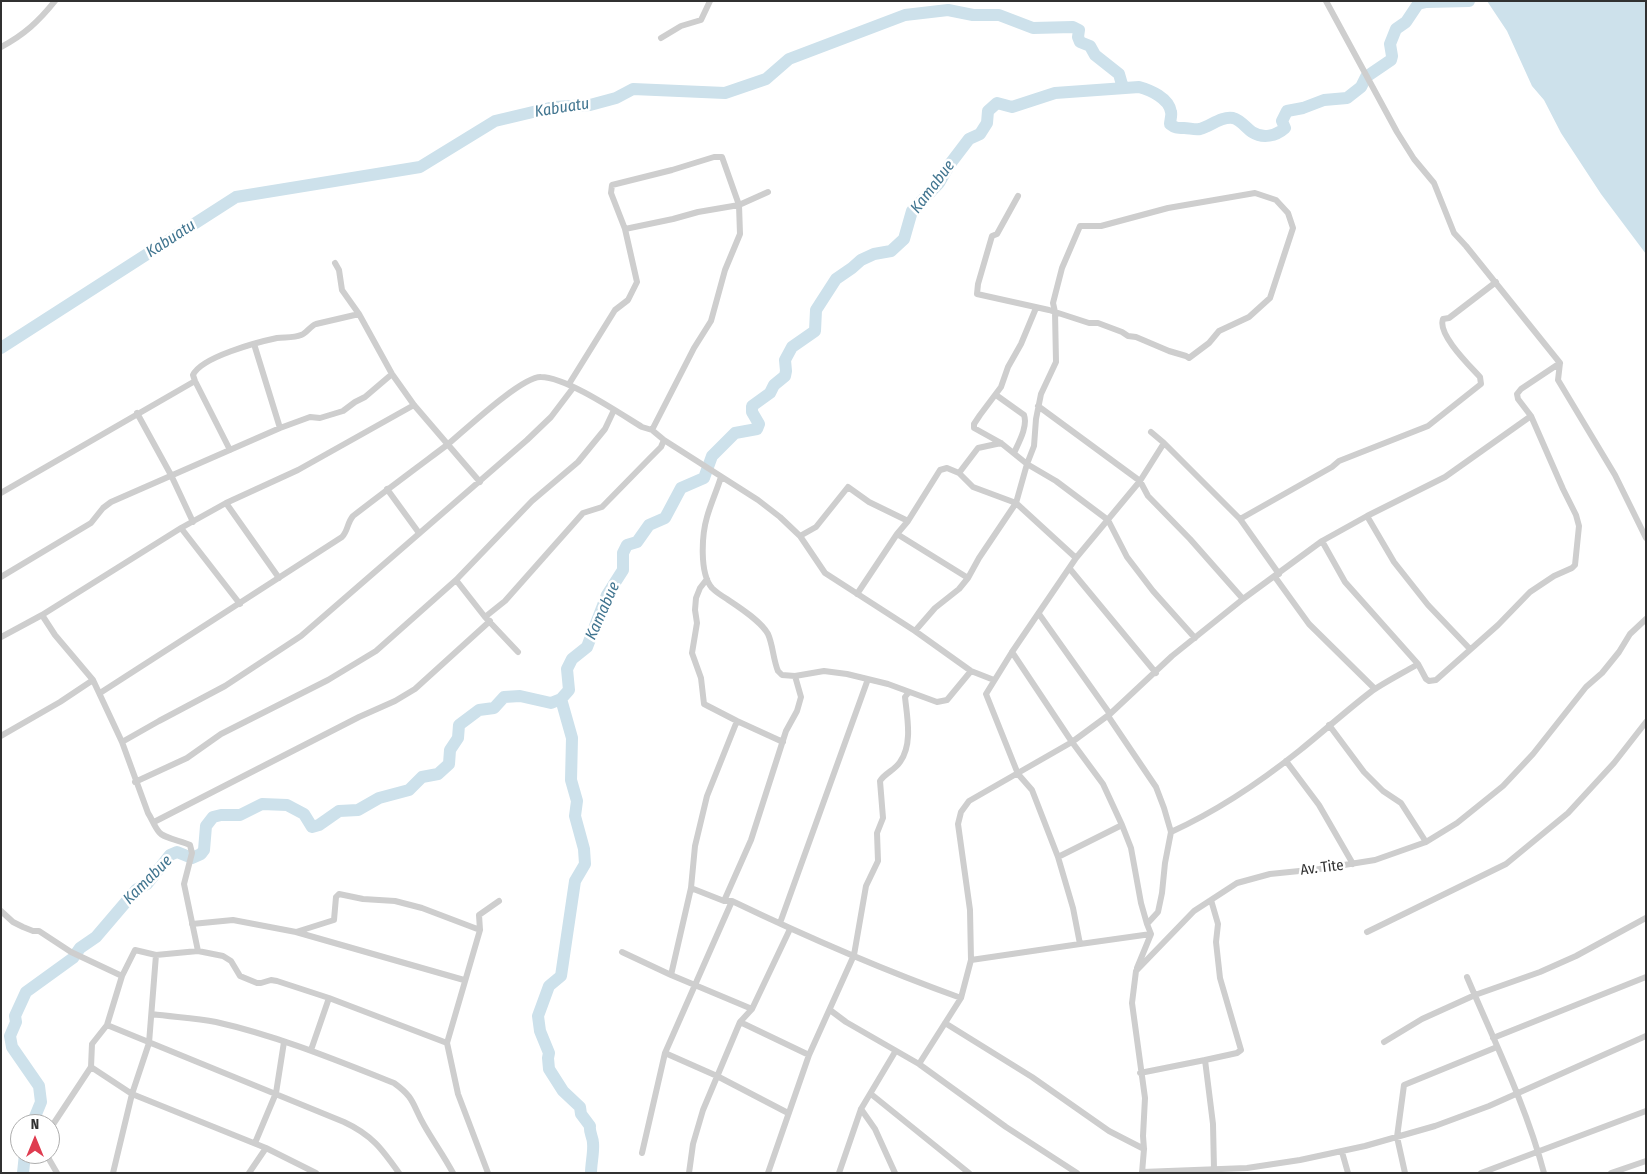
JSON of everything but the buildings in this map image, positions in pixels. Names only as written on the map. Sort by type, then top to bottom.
[{"type":"street","points":[[1,46],[16,39],[30,29],[55,1]]},
{"type":"street","points":[[661,38],[681,26],[700,20],[710,1]]},
{"type":"street","points":[[1326,1],[1414,160],[1434,182],[1454,233],[1496,282],[1560,363],[1558,380],[1615,475],[1646,538]]},
{"type":"street","points":[[122,742],[226,686],[301,636],[480,482],[551,417],[615,310],[628,300],[637,282],[625,229],[611,193],[612,185],[718,156],[723,159],[739,205],[740,234],[725,270],[711,321],[694,348],[652,430]]},
{"type":"street","points":[[625,229],[698,212],[739,205],[768,192]]},
{"type":"street","points":[[916,631],[934,608],[959,589],[968,578],[979,558],[1016,503],[1034,446],[1041,394],[1056,362],[1055,312],[1053,303],[1062,268],[1080,226],[1102,226],[1168,208],[1255,193],[1276,200],[1288,212],[1293,228],[1270,298],[1249,317],[1219,330],[1208,343],[1189,358],[1098,323],[1089,323],[1055,312],[977,294],[978,284],[992,236],[997,234],[1018,196]]},
{"type":"street","points":[[335,263],[338,266],[342,290],[360,314],[392,374],[414,405],[480,482]]},
{"type":"street","points":[[1240,519],[1324,472],[1339,461],[1428,426],[1481,384],[1480,378],[1448,340],[1441,323],[1443,319],[1449,318],[1496,282]]},
{"type":"street","points":[[1036,308],[996,395],[974,426],[977,430],[1000,443],[1027,464],[1056,481],[1108,520],[1127,557],[1153,591],[1196,638]]},
{"type":"street","points":[[230,450],[195,381],[194,373],[204,364],[224,353],[278,338],[302,336],[311,326],[316,324],[360,314]]},
{"type":"street","points":[[254,344],[280,428]]},
{"type":"street","points":[[1322,541],[1346,582],[1418,664],[1426,679],[1434,681],[1498,626],[1530,592],[1554,576],[1572,568],[1575,564],[1580,526],[1531,416],[1518,399],[1517,394],[1520,389],[1560,363]]},
{"type":"street","points":[[1,577],[91,523],[103,508],[111,502],[280,428],[310,417],[320,418],[343,411],[365,397],[392,374]]},
{"type":"street","points":[[100,693],[342,538],[346,533],[349,520],[386,489],[448,444],[519,386],[535,378],[545,377],[571,386],[642,427],[652,430],[664,440],[758,500],[800,536],[825,573],[916,631],[971,671],[994,680]]},
{"type":"street","points":[[1,493],[195,381]]},
{"type":"street","points":[[996,395],[1024,414],[1026,419],[1014,453]]},
{"type":"street","points":[[1,637],[42,615],[226,502],[298,470],[414,405]]},
{"type":"street","points":[[1038,406],[1140,481],[1148,496],[1190,539],[1243,599]]},
{"type":"street","points":[[135,782],[187,758],[221,734],[328,680],[376,651],[456,580],[532,501],[578,462],[605,429],[614,410]]},
{"type":"street","points":[[137,413],[171,475],[193,522]]},
{"type":"street","points":[[919,1064],[961,998],[971,960],[970,910],[958,824],[961,812],[969,801],[1072,742],[1109,715],[1172,656],[1243,599],[1322,541],[1445,477],[1531,416]]},
{"type":"street","points":[[1151,432],[1240,519],[1309,624],[1375,690]]},
{"type":"street","points":[[154,822],[415,690],[488,619],[583,513],[602,507],[661,447],[664,440]]},
{"type":"street","points":[[958,473],[978,448],[1000,443]]},
{"type":"street","points":[[1080,944],[1073,908],[1058,857],[1032,790],[1018,774],[986,696],[986,691],[1076,558],[1140,481],[1164,443]]},
{"type":"street","points":[[857,594],[897,534],[908,521],[940,470],[947,468],[958,473],[973,487],[1016,503],[1076,558]]},
{"type":"street","points":[[721,477],[707,517],[703,546],[707,579],[712,589],[736,605],[768,633],[776,666],[782,675],[796,676],[824,671],[868,679],[931,701],[942,702],[947,700],[971,671]]},
{"type":"street","points":[[800,536],[816,527],[848,487],[869,502],[908,521]]},
{"type":"street","points":[[386,489],[419,533]]},
{"type":"street","points":[[226,502],[279,578]]},
{"type":"street","points":[[1367,516],[1394,562],[1428,605],[1470,649]]},
{"type":"street","points":[[181,528],[240,604]]},
{"type":"street","points":[[897,534],[968,578]]},
{"type":"street","points":[[1070,569],[1156,673]]},
{"type":"street","points":[[707,579],[700,588],[696,598],[697,623],[692,654],[701,678],[704,704],[784,742]]},
{"type":"street","points":[[456,580],[518,652]]},
{"type":"street","points":[[1039,614],[1156,787],[1164,808],[1171,832],[1158,912],[1147,924]]},
{"type":"street","points":[[42,615],[55,635],[93,680],[100,693],[122,742],[148,814],[158,831],[162,835],[190,845],[192,853],[184,884],[198,951]]},
{"type":"street","name":"Av. Tite","points":[[1136,971],[1194,911],[1238,883],[1270,874],[1375,860],[1426,842],[1457,823],[1503,786],[1533,754],[1586,687],[1608,666],[1630,634],[1646,619]]},
{"type":"street","points":[[1012,652],[1072,742],[1103,784],[1131,848],[1141,903],[1151,934],[1136,971],[1132,1003],[1140,1073],[1145,1098],[1142,1172],[1198,1172],[1214,1169],[1248,1171],[1342,1152],[1397,1138],[1436,1126],[1517,1094],[1646,1036]]},
{"type":"street","points":[[1171,832],[1202,818],[1231,801],[1286,761],[1375,690],[1418,664]]},
{"type":"street","points":[[724,901],[751,840],[786,732],[797,711],[800,697],[796,676]]},
{"type":"street","points":[[780,924],[868,679]]},
{"type":"street","points":[[1,736],[52,707],[93,680]]},
{"type":"street","points":[[768,1173],[809,1055],[854,955],[866,886],[878,861],[877,833],[883,818],[880,781],[900,763],[903,755],[908,726],[904,697],[909,692]]},
{"type":"street","points":[[671,975],[691,888],[695,846],[707,796],[737,721]]},
{"type":"street","points":[[1367,932],[1506,864],[1568,813],[1614,763],[1646,722]]},
{"type":"street","points":[[1329,725],[1364,772],[1383,790],[1401,803],[1426,842]]},
{"type":"street","points":[[1286,761],[1319,805],[1353,864]]},
{"type":"street","points":[[1058,857],[1122,825]]},
{"type":"street","points":[[691,888],[724,901],[732,901],[790,929],[909,980],[961,998]]},
{"type":"street","points":[[296,932],[334,920],[336,897],[339,894],[363,899],[396,901],[422,908],[480,930]]},
{"type":"street","points":[[1140,1073],[1237,1053],[1241,1050],[1220,978],[1216,942],[1218,924],[1211,900]]},
{"type":"street","points":[[488,1173],[458,1094],[447,1043],[480,930],[479,915],[499,901]]},
{"type":"street","points":[[642,1153],[665,1053],[732,901]]},
{"type":"street","points":[[1,910],[18,924],[33,931],[39,931],[70,952],[122,976]]},
{"type":"street","points":[[1384,1042],[1422,1019],[1576,956],[1646,918]]},
{"type":"street","points":[[192,924],[233,920],[296,932],[464,980]]},
{"type":"street","points":[[689,1173],[693,1144],[703,1110],[717,1076],[740,1022],[752,1009],[790,929]]},
{"type":"street","points":[[971,960],[1151,934]]},
{"type":"street","points":[[60,1114],[91,1067],[92,1044],[106,1026],[122,976],[135,950],[156,955],[198,951],[223,956],[231,961],[240,976],[257,983],[261,984],[271,980],[329,998],[447,1043]]},
{"type":"street","points":[[622,952],[752,1009]]},
{"type":"street","points":[[113,1173],[132,1094],[149,1043],[156,955]]},
{"type":"street","points":[[1467,977],[1517,1094],[1538,1150],[1544,1173]]},
{"type":"street","points":[[1493,1038],[1646,977]]},
{"type":"street","points":[[311,1050],[329,998]]},
{"type":"street","points":[[830,1010],[895,1052],[919,1064],[1006,1127],[1075,1172]]},
{"type":"street","points":[[152,1014],[216,1022],[311,1050],[394,1083],[405,1091],[414,1102],[422,1122],[453,1173]]},
{"type":"street","points":[[740,1022],[809,1055]]},
{"type":"street","points":[[946,1023],[1032,1077],[1109,1131],[1144,1148]]},
{"type":"street","points":[[106,1026],[276,1093],[360,1130],[379,1146],[399,1173]]},
{"type":"street","points":[[255,1144],[276,1093],[284,1042]]},
{"type":"street","points":[[1405,1173],[1397,1138],[1404,1085],[1497,1047]]},
{"type":"street","points":[[839,1173],[861,1109],[895,1052]]},
{"type":"street","points":[[665,1053],[717,1076],[788,1113]]},
{"type":"street","points":[[1205,1060],[1213,1124],[1214,1169]]},
{"type":"street","points":[[91,1067],[132,1094],[266,1148],[316,1173]]},
{"type":"street","points":[[871,1094],[970,1173]]},
{"type":"street","points":[[861,1109],[875,1129],[895,1173]]},
{"type":"street","points":[[1481,1173],[1495,1170],[1538,1150],[1646,1111]]},
{"type":"street","points":[[249,1173],[266,1148]]},
{"type":"street","points":[[1342,1152],[1348,1173]]},
{"type":"street","points":[[1610,1173],[1646,1161]]},
{"type":"water","points":[[1487,1],[1646,1],[1646,254],[1601,194],[1561,133],[1544,100],[1532,86],[1507,31]]},
{"type":"waterway","name":"Kamabue","points":[[36,1114],[41,1102],[39,1086],[12,1047],[10,1036],[16,1022],[15,1016],[26,992],[73,958],[80,948],[96,937],[137,889],[147,884],[170,855],[177,852],[192,858],[201,854],[204,850],[206,826],[213,817],[240,815],[262,804],[287,805],[304,814],[312,827],[319,825],[339,811],[358,810],[379,798],[409,790],[422,777],[438,774],[449,764],[450,750],[458,738],[459,725],[479,710],[494,708],[504,697],[520,696],[551,703],[561,699],[569,690],[567,669],[572,659],[587,647],[607,595],[623,570],[623,553],[627,545],[637,542],[649,525],[665,518],[681,488],[704,478],[712,456],[735,433],[757,429],[759,424],[752,412],[752,406],[770,393],[774,385],[785,376],[785,360],[792,347],[815,331],[816,310],[836,279],[861,260],[874,254],[891,251],[904,239],[912,211],[939,183],[950,164],[969,139],[980,134],[987,123],[988,111],[997,103],[1012,107],[1055,93],[1139,87],[1153,93],[1167,103],[1171,113],[1170,124],[1175,127],[1200,129],[1220,120],[1233,118],[1256,134],[1269,136],[1285,128],[1282,121],[1287,111],[1303,108],[1324,100],[1347,98],[1361,87],[1366,77],[1391,60],[1390,44],[1396,29],[1406,22],[1418,4],[1426,2],[1469,1]]},
{"type":"waterway","name":"Kabuatu","points":[[1,348],[236,197],[420,167],[495,121],[554,107],[590,105],[616,98],[633,89],[725,93],[766,79],[789,59],[905,15],[948,10],[973,15],[999,15],[1033,28],[1073,27],[1079,30],[1078,37],[1080,42],[1090,46],[1095,55],[1119,74],[1123,88]]},
{"type":"waterway","points":[[561,699],[572,738],[571,780],[577,801],[575,816],[584,849],[585,864],[575,881],[561,976],[549,986],[538,1016],[540,1031],[549,1053],[549,1069],[563,1091],[580,1107],[581,1114],[590,1126],[593,1141],[591,1173]]},
{"type":"waterway","name":"Kamabue","points":[[23,1173],[24,1164]]}]
